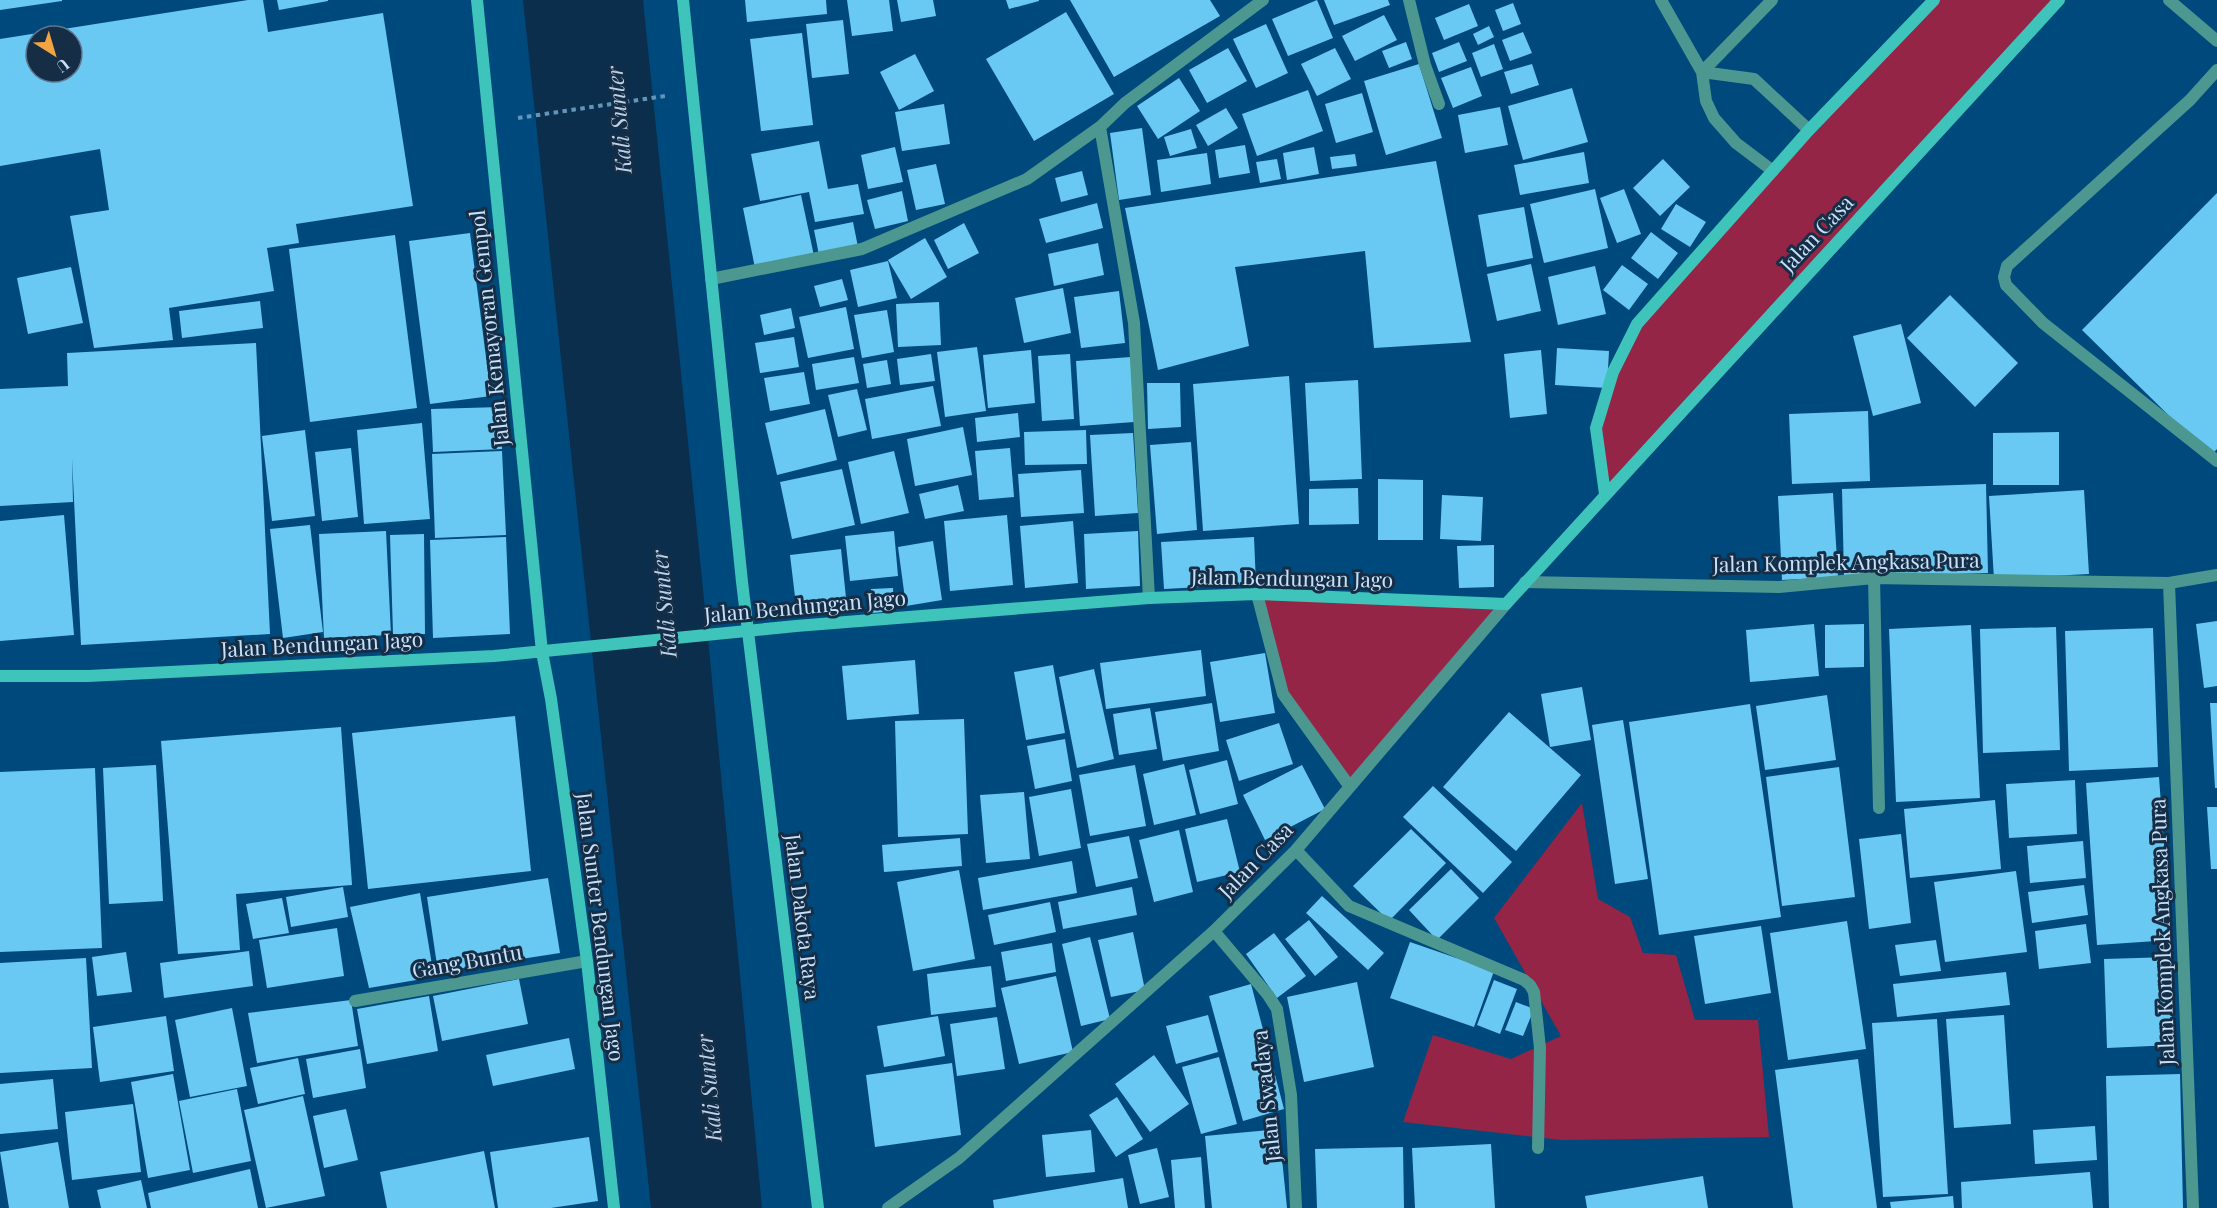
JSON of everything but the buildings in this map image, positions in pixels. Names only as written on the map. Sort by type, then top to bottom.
[{"type":"street","name":"Jalan Kemayoran Gempol","points":[[477,0],[542,652]]},
{"type":"street","points":[[683,0],[742,582],[749,631]]},
{"type":"street","points":[[711,279],[861,249],[1026,179],[1100,127],[1125,103],[1263,0]]},
{"type":"street","points":[[1409,0],[1425,65],[1439,104]]},
{"type":"street","points":[[1661,0],[1702,72],[1706,101],[1714,118],[1736,143],[1773,171]]},
{"type":"street","points":[[1702,72],[1772,0]]},
{"type":"street","points":[[1605,494],[1596,428],[1613,372],[1637,324],[1809,130],[1934,0]]},
{"type":"street","name":"Jalan Casa","points":[[888,1208],[959,1158],[1214,931],[1296,850],[1524,582],[2059,0]]},
{"type":"street","points":[[2169,0],[2217,40]]},
{"type":"street","points":[[2217,70],[2190,100],[2007,267],[2004,277],[2006,285],[2043,323],[2217,461]]},
{"type":"street","points":[[1702,72],[1754,79],[1809,130]]},
{"type":"street","points":[[1100,127],[1134,323],[1149,598]]},
{"type":"street","name":"Jalan Komplek Angkasa Pura","points":[[1524,582],[1779,587],[1874,578],[2169,583],[2217,575]]},
{"type":"street","points":[[1874,578],[1879,808]]},
{"type":"street","name":"Jalan Komplek Angkasa Pura","points":[[2169,583],[2193,1208]]},
{"type":"street","name":"Jalan Bendungan Jago","points":[[0,676],[88,676],[494,656],[749,631],[1149,598],[1257,594],[1506,604]]},
{"type":"street","points":[[1257,594],[1283,694],[1350,787]]},
{"type":"street","name":"Jalan Dakota Raya","points":[[749,631],[818,1208]]},
{"type":"street","name":"Jalan Sunter Bendungan Jago","points":[[542,652],[551,699],[587,962],[614,1208]]},
{"type":"street","points":[[1296,850],[1349,906],[1524,980],[1530,985],[1534,992],[1540,1048],[1538,1148]]},
{"type":"street","name":"Jalan Swadaya","points":[[1214,931],[1277,1009],[1291,1095],[1296,1208]]},
{"type":"street","name":"Gang Buntu","points":[[355,1001],[587,962]]},
{"type":"path","points":[[524,117],[665,96]]},
{"type":"shaded area","points":[[1938,0],[2059,0],[1605,494],[1596,428],[1637,324]]},
{"type":"shaded area","points":[[1257,594],[1506,604],[1350,787],[1283,694]]},
{"type":"shaded area","points":[[1582,803],[1598,899],[1630,917],[1643,953],[1676,955],[1695,1020],[1758,1020],[1769,1137],[1562,1140],[1403,1122],[1433,1035],[1511,1059],[1561,1036],[1494,918]]},
{"type":"water","name":"Kali Sunter","points":[[523,0],[643,0],[708,638],[762,1208],[651,1208]]}]
